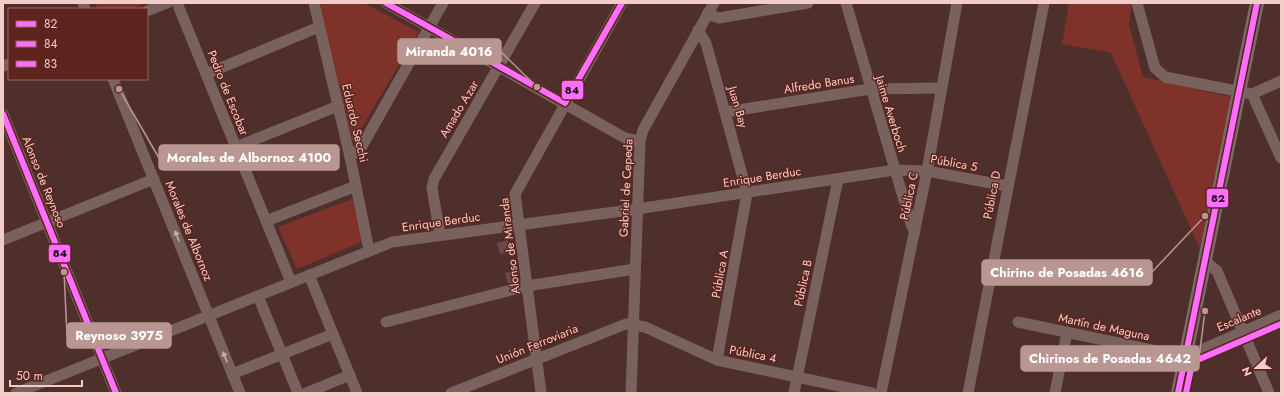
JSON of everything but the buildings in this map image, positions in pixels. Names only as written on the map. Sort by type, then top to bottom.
[{"type":"main road","points":[[1178,393],[1257,3]]},
{"type":"street","points":[[148,11],[167,3]]},
{"type":"street","name":"Pedro de Escobar","points":[[177,3],[291,282]]},
{"type":"street","name":"Eduardo Secchi","points":[[314,3],[350,157],[369,250]]},
{"type":"street","points":[[386,3],[500,66],[625,138],[640,141]]},
{"type":"street","points":[[350,157],[362,146],[443,3]]},
{"type":"street","name":"Amado Azar","points":[[440,235],[433,192],[434,179],[535,3]]},
{"type":"street","name":"Alonso de Miranda","points":[[541,393],[528,286],[515,200],[517,189],[622,3]]},
{"type":"street","name":"Gabriel de Cepeda","points":[[631,393],[640,141],[643,130],[714,3]]},
{"type":"street","points":[[707,14],[719,18],[808,3]]},
{"type":"street","name":"Jaime Averboch","points":[[846,3],[910,224],[915,232]]},
{"type":"street","name":"Pública C","points":[[881,393],[927,171],[957,3]]},
{"type":"street","name":"Pública D","points":[[968,393],[1007,186],[1044,3]]},
{"type":"street","points":[[1137,3],[1155,68],[1165,77],[1252,94],[1281,81]]},
{"type":"street","points":[[206,74],[319,27]]},
{"type":"street","name":"Juan Bay","points":[[698,30],[704,37],[726,112],[747,193]]},
{"type":"street","name":"Morales de Albornoz","points":[[113,80],[240,393]]},
{"type":"street","name":"Alfredo Banus","points":[[726,112],[870,89],[941,88]]},
{"type":"street","points":[[1252,94],[1281,158]]},
{"type":"street","points":[[236,148],[338,106]]},
{"type":"street","name":"Alonso de Reynoso","points":[[3,114],[116,393]]},
{"type":"street","name":"Pública 5","points":[[895,170],[927,171],[1007,186]]},
{"type":"street","name":"Enrique Berduc","points":[[16,393],[392,242],[637,209],[895,170]]},
{"type":"street","points":[[3,240],[154,179]]},
{"type":"street","name":"Pública B","points":[[794,393],[838,179]]},
{"type":"street","points":[[266,221],[356,186]]},
{"type":"street","name":"Pública A","points":[[717,360],[747,193]]},
{"type":"street","points":[[1204,260],[1217,271],[1269,393]]},
{"type":"street","points":[[386,322],[528,286],[635,269]]},
{"type":"street","points":[[309,275],[357,393]]},
{"type":"street","points":[[258,296],[298,393]]},
{"type":"street","name":"Escalante","points":[[1185,357],[1281,315]]},
{"type":"street","name":"Martín de Maguna","points":[[1018,322],[1185,357]]},
{"type":"street","name":"Pública 4","points":[[634,324],[645,327],[717,360],[872,393]]},
{"type":"street","name":"Unión Ferroviaria","points":[[451,393],[617,326],[634,324]]},
{"type":"street","points":[[1055,393],[1067,332]]},
{"type":"street","points":[[232,374],[333,334]]},
{"type":"street","points":[[306,393],[350,375]]},
{"type":"shaded area","points":[[95,3],[147,3],[134,8],[97,8]]},
{"type":"shaded area","points":[[319,3],[364,3],[419,32],[353,142]]},
{"type":"shaded area","points":[[1069,3],[1132,3],[1129,25],[1143,77],[1231,97],[1200,249],[1111,53],[1062,44]]},
{"type":"shaded area","points":[[352,199],[364,241],[297,269],[278,227]]},
{"type":"transit line","name":"84","points":[[386,3],[565,103],[622,3]]},
{"type":"transit line","name":"82","points":[[1178,393],[1257,3]]},
{"type":"transit line","name":"84","points":[[3,114],[116,393]]},
{"type":"transit line","name":"83","points":[[1188,364],[1281,324]]},
{"type":"transit line","name":"83","points":[[1186,393],[1193,359]]},
{"type":"place","name":"Miranda 4016","points":[[537,87]]},
{"type":"place","name":"Morales de Albornoz 4100","points":[[119,89]]},
{"type":"place","name":"Chirino de Posadas 4616","points":[[1205,216]]},
{"type":"place","name":"Reynoso 3975","points":[[64,272]]},
{"type":"place","name":"Chirinos de Posadas 4642","points":[[1205,311]]}]
